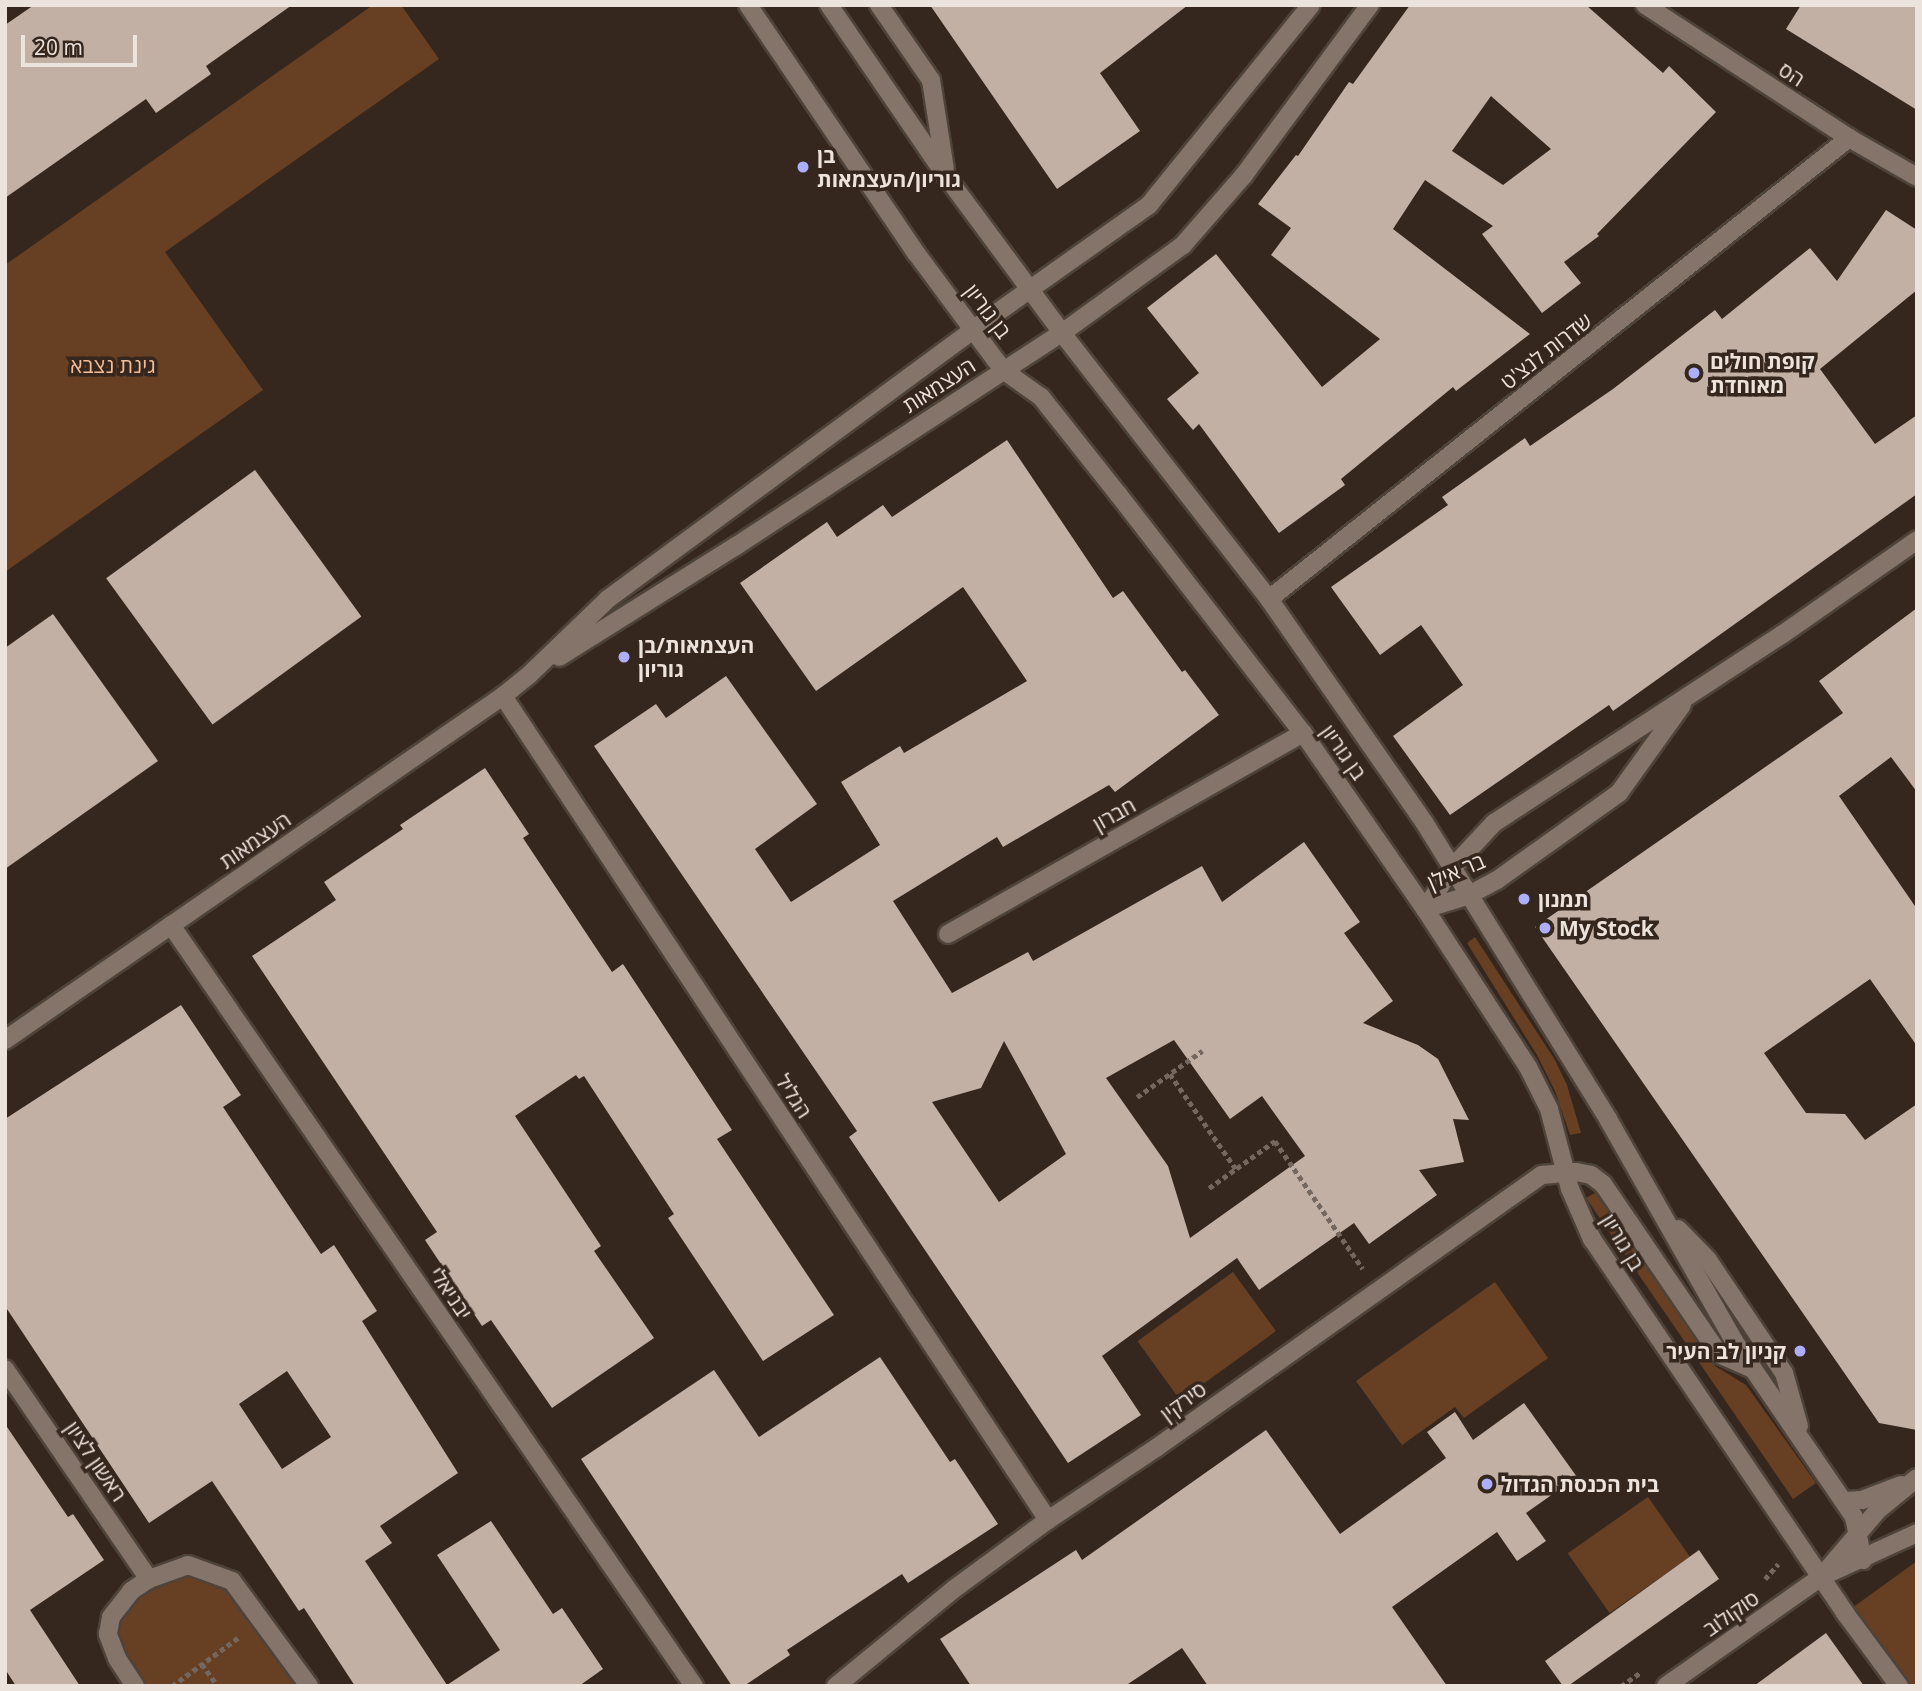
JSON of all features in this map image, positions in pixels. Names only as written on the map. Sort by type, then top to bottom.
[{"type":"street","name":"בן גוריון","points":[[748,5],[916,253],[1003,370],[1041,397],[1303,733],[1425,909],[1528,1068],[1549,1109],[1576,1205],[1592,1239],[1794,1538],[1899,1686]]},
{"type":"street","name":"בן גוריון","points":[[829,5],[946,176],[1062,333],[1269,598],[1424,822],[1467,896],[1561,1042],[1753,1369],[1845,1501]]},
{"type":"street","points":[[879,5],[931,80],[946,176]]},
{"type":"street","name":"העצמאות","points":[[529,676],[608,599],[974,329],[1149,205],[1311,5]]},
{"type":"street","name":"העצמאות","points":[[5,1040],[529,676],[736,546],[1062,333],[1183,245],[1244,175],[1370,5]]},
{"type":"street","name":"הס","points":[[1646,5],[1849,138],[1917,177]]},
{"type":"street","name":"שדרות לנצ'ט","points":[[1269,598],[1849,138]]},
{"type":"street","name":"בר אילן","points":[[1425,909],[1452,868],[1494,823],[1686,699],[1917,540]]},
{"type":"street","name":"הגליל","points":[[503,696],[1048,1520]]},
{"type":"street","name":"בר אילן","points":[[1425,909],[1467,896],[1497,880],[1619,793],[1686,699]]},
{"type":"street","name":"חברון","points":[[948,934],[1303,733]]},
{"type":"street","name":"יבניאלי","points":[[171,925],[694,1686]]},
{"type":"street","points":[[1567,1172],[1591,1175],[1602,1184],[1719,1354],[1753,1369]]},
{"type":"street","name":"סירקין","points":[[836,1686],[954,1589],[1048,1520],[1156,1448],[1542,1175],[1567,1172]]},
{"type":"street","name":"בן גוריון","points":[[1659,1210],[1707,1260],[1784,1373],[1802,1440]]},
{"type":"street","name":"ראשון לציון","points":[[5,1369],[149,1578]]},
{"type":"street","name":"סוקולוב","points":[[1845,1501],[1862,1500],[1915,1479]]},
{"type":"street","name":"סוקולוב","points":[[1821,1577],[1878,1510],[1915,1479]]},
{"type":"street","points":[[1845,1501],[1860,1533],[1863,1560]]},
{"type":"street","name":"סוקולוב","points":[[1666,1686],[1821,1577],[1917,1533]]},
{"type":"street","points":[[135,1686],[117,1658],[107,1634],[111,1617],[121,1603],[149,1578],[188,1565],[232,1581],[309,1686]]},
{"type":"path","points":[[1137,1097],[1202,1051]]},
{"type":"path","points":[[1170,1074],[1236,1169]]},
{"type":"path","points":[[1209,1188],[1275,1141],[1378,1290]]},
{"type":"path","points":[[1760,1586],[1794,1538]]},
{"type":"path","points":[[172,1686],[262,1620]]},
{"type":"path","points":[[202,1664],[218,1686]]},
{"type":"path","points":[[1621,1686],[1643,1671]]},
{"type":"green space","name":"גינת נצבא","points":[[373,5],[401,5],[439,59],[165,252],[263,390],[5,572],[5,265]]},
{"type":"green space","points":[[1475,937],[1555,1060],[1567,1085],[1581,1133],[1570,1135],[1555,1091],[1537,1055],[1467,943]]},
{"type":"green space","points":[[1595,1193],[1715,1366],[1746,1385],[1816,1483],[1793,1499],[1586,1198]]},
{"type":"green space","points":[[1233,1272],[1276,1331],[1180,1400],[1138,1341]]},
{"type":"green space","points":[[1495,1282],[1548,1358],[1464,1418],[1455,1407],[1402,1445],[1356,1381]]},
{"type":"green space","points":[[1648,1497],[1690,1557],[1610,1613],[1568,1553]]},
{"type":"green space","points":[[1917,1561],[1917,1686],[1899,1686],[1845,1613]]},
{"type":"green space","points":[[168,1570],[232,1581],[309,1686],[135,1686],[117,1658],[111,1617]]},
{"type":"building","points":[[34,5],[292,5],[206,66],[211,74],[156,113],[146,99],[5,198],[5,25]]},
{"type":"building","points":[[930,5],[1188,5],[1100,73],[1140,131],[1057,189]]},
{"type":"building","points":[[1410,5],[1586,5],[1663,73],[1669,66],[1716,112],[1597,234],[1599,236],[1564,262],[1581,283],[1542,313],[1482,234],[1493,226],[1425,180],[1393,229],[1530,334],[1456,391],[1453,387],[1341,479],[1345,485],[1279,533],[1199,424],[1193,430],[1167,399],[1199,373],[1147,308],[1216,254],[1322,387],[1380,339],[1271,255],[1291,228],[1258,204],[1296,155],[1298,156],[1349,82],[1353,84]],"holes":[[[1491,96],[1551,149],[1503,185],[1452,151]]]},
{"type":"building","points":[[1801,5],[1917,5],[1917,110],[1786,29]]},
{"type":"building","points":[[1886,210],[1917,230],[1917,290],[1820,369],[1875,444],[1917,415],[1917,494],[1613,711],[1609,705],[1450,815],[1393,736],[1463,685],[1421,625],[1380,655],[1331,587],[1448,505],[1442,497],[1525,438],[1530,446],[1613,389],[1715,310],[1722,319],[1810,248],[1837,281]]},
{"type":"building","points":[[1007,440],[1113,598],[1123,591],[1182,672],[1185,670],[1219,715],[1115,792],[1109,785],[1003,847],[997,837],[893,901],[952,993],[1028,952],[1033,961],[1202,866],[1222,902],[1304,842],[1360,922],[1344,933],[1393,1001],[1363,1023],[1418,1045],[1438,1059],[1469,1120],[1453,1119],[1464,1162],[1419,1170],[1437,1195],[1369,1244],[1354,1223],[1259,1290],[1237,1258],[1102,1356],[1141,1415],[1068,1463],[849,1137],[857,1131],[594,746],[656,704],[666,718],[726,676],[817,804],[755,849],[791,902],[880,845],[841,782],[900,746],[904,753],[1027,681],[963,587],[816,691],[740,583],[827,522],[837,537],[883,505],[892,517]],"holes":[[[1174,1040],[1230,1119],[1262,1096],[1305,1156],[1190,1238],[1168,1166],[1106,1078]],[[1004,1041],[1066,1154],[999,1202],[932,1102],[981,1088]]]},
{"type":"building","points":[[255,470],[361,616],[213,725],[106,578]]},
{"type":"building","points":[[1917,608],[1917,792],[1891,757],[1839,796],[1917,909],[1917,1046],[1870,979],[1764,1053],[1806,1113],[1845,1114],[1865,1140],[1917,1104],[1917,1430],[1879,1423],[1535,927],[1843,713],[1819,681]]},
{"type":"building","points":[[53,614],[158,761],[5,869],[5,648]]},
{"type":"building","points":[[485,768],[529,834],[523,838],[612,972],[623,964],[732,1130],[717,1139],[834,1315],[763,1361],[668,1218],[674,1214],[584,1076],[579,1079],[576,1075],[515,1116],[601,1246],[594,1251],[654,1338],[552,1408],[491,1320],[482,1326],[425,1240],[437,1232],[252,956],[336,900],[324,882],[403,829],[400,825]]},
{"type":"building","points":[[181,1005],[241,1095],[223,1107],[321,1254],[334,1245],[377,1311],[362,1321],[458,1473],[380,1526],[392,1543],[365,1561],[447,1685],[500,1650],[437,1555],[491,1521],[553,1614],[562,1608],[603,1669],[579,1686],[355,1686],[304,1608],[299,1611],[212,1481],[149,1523],[5,1306],[5,1119]],"holes":[[[287,1371],[331,1437],[282,1469],[239,1404]]]},
{"type":"building","points":[[880,1357],[950,1462],[955,1459],[998,1524],[908,1583],[902,1574],[787,1650],[790,1655],[744,1686],[732,1686],[581,1459],[714,1370],[759,1437]]},
{"type":"building","points":[[1524,1403],[1577,1477],[1526,1513],[1546,1541],[1517,1561],[1497,1532],[1392,1607],[1447,1686],[1208,1686],[1182,1648],[1125,1686],[971,1686],[940,1639],[1076,1550],[1082,1560],[1266,1430],[1340,1534],[1446,1458],[1427,1432],[1455,1412],[1473,1440]]},
{"type":"building","points":[[5,1424],[68,1517],[73,1514],[104,1560],[30,1610],[80,1686],[16,1686],[5,1669]]},
{"type":"building","points":[[1699,1550],[1719,1579],[1568,1686],[1563,1686],[1545,1661]]},
{"type":"building","points":[[1826,1633],[1864,1686],[1754,1686]]},
{"type":"place","name":"בן גוריון/העצמאות","points":[[803,167]]},
{"type":"place","name":"קופת חולים מאוחדת","points":[[1694,373]]},
{"type":"place","name":"העצמאות/בן גוריון","points":[[624,657]]},
{"type":"place","name":"תמנון","points":[[1524,899]]},
{"type":"place","name":"My Stock","points":[[1545,928]]},
{"type":"place","name":"קניון לב העיר","points":[[1800,1351]]},
{"type":"place","name":"בית הכנסת הגדול","points":[[1487,1484]]}]
